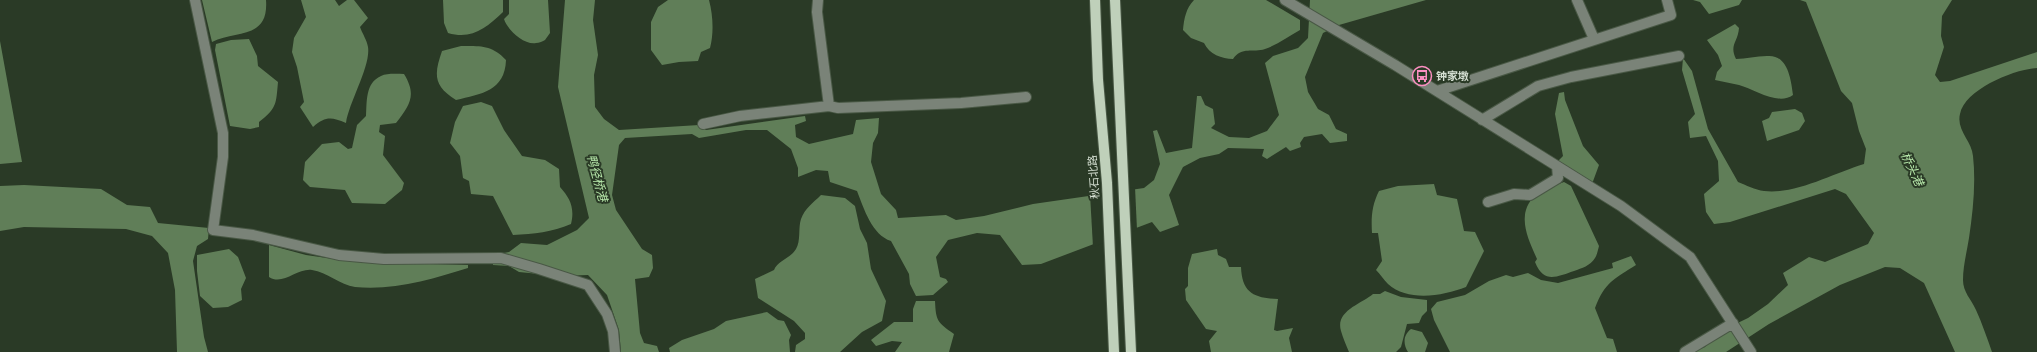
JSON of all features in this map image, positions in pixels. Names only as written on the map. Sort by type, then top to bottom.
[{"type":"main road","name":"秋石北路","points":[[1095,0],[1098,80],[1107,183],[1114,352]]},
{"type":"main road","points":[[1115,0],[1131,352]]},
{"type":"street","points":[[195,0],[223,133],[223,157],[213,230],[253,235],[339,255],[384,259],[501,258],[539,269],[588,284],[607,314],[613,331],[615,352]]},
{"type":"street","points":[[818,0],[817,12],[829,106]]},
{"type":"street","points":[[1285,0],[1437,91],[1621,206],[1690,257],[1749,348]]},
{"type":"street","points":[[1577,0],[1594,39]]},
{"type":"street","points":[[1437,91],[1671,15],[1667,0]]},
{"type":"street","points":[[1482,120],[1538,86],[1571,77],[1679,56]]},
{"type":"street","points":[[703,124],[709,121],[740,116],[829,106],[838,108],[961,103],[1026,97]]},
{"type":"street","points":[[1488,202],[1514,194],[1530,195],[1558,178],[1557,166]]},
{"type":"street","points":[[1685,352],[1733,324]]},
{"type":"water","points":[[202,0],[266,0],[266,13],[262,22],[257,28],[249,32],[221,38],[212,42]]},
{"type":"water","points":[[301,0],[335,0],[339,6],[347,0],[354,0],[368,18],[360,27],[367,42],[368,55],[346,123],[332,119],[325,119],[313,127],[300,107],[304,102],[297,67],[292,52],[294,38],[306,17]]},
{"type":"water","points":[[443,0],[503,0],[503,12],[491,23],[478,31],[471,34],[457,35],[448,33],[444,23]]},
{"type":"water","points":[[509,0],[548,0],[550,33],[545,40],[538,43],[526,42],[512,32],[504,19],[509,14]]},
{"type":"water","name":"鸭径桥港","points":[[565,0],[595,0],[593,20],[598,55],[594,75],[595,107],[604,119],[619,130],[699,125],[706,130],[805,116],[806,121],[795,125],[796,137],[809,144],[853,134],[856,120],[879,118],[878,133],[873,143],[871,162],[881,194],[896,210],[898,218],[946,215],[956,220],[984,216],[1033,204],[1144,188],[1154,180],[1160,164],[1153,131],[1157,130],[1166,153],[1192,148],[1197,96],[1201,96],[1205,105],[1213,109],[1215,124],[1211,128],[1229,137],[1249,138],[1267,131],[1279,115],[1265,63],[1273,56],[1298,48],[1308,38],[1310,0],[1426,0],[1339,25],[1323,33],[1305,77],[1308,92],[1318,109],[1329,115],[1336,129],[1347,134],[1347,141],[1330,143],[1322,134],[1304,137],[1300,143],[1301,147],[1290,151],[1286,147],[1267,159],[1262,156],[1264,149],[1228,148],[1219,154],[1200,158],[1183,167],[1169,195],[1179,225],[1160,232],[1152,222],[1041,264],[1022,265],[1000,235],[977,233],[948,240],[936,257],[940,277],[946,279],[948,282],[933,295],[916,296],[910,284],[909,274],[891,241],[884,238],[874,227],[866,213],[857,191],[830,182],[828,171],[816,170],[798,177],[798,168],[791,149],[767,130],[746,130],[699,138],[692,134],[625,138],[619,145],[612,195],[616,210],[642,249],[652,255],[653,268],[649,277],[635,279],[640,333],[644,343],[657,346],[659,352],[621,352],[619,330],[607,295],[588,275],[559,276],[519,272],[509,266],[493,265],[493,255],[509,252],[521,243],[547,245],[577,230],[589,218],[558,87]]},
{"type":"water","points":[[668,0],[709,0],[712,24],[710,48],[701,52],[698,61],[662,65],[651,50],[651,22],[658,7]]},
{"type":"water","points":[[1194,0],[1266,0],[1300,20],[1300,30],[1265,49],[1244,51],[1236,55],[1233,59],[1225,58],[1212,53],[1204,43],[1191,38],[1183,30],[1186,14]]},
{"type":"water","points":[[1693,0],[1742,0],[1739,5],[1709,14],[1700,2]]},
{"type":"water","name":"桥头港","points":[[1800,0],[1952,0],[1942,16],[1941,36],[1944,47],[1935,75],[1940,82],[1950,81],[2037,52],[2037,68],[2004,76],[1981,89],[1971,96],[1964,105],[1959,120],[1972,151],[1974,176],[1973,207],[1963,284],[1978,315],[1992,352],[1955,352],[1924,283],[1900,268],[1885,267],[1840,285],[1769,324],[1726,352],[1693,352],[1705,347],[1719,332],[1748,318],[1768,304],[1788,285],[1783,273],[1809,257],[1825,262],[1868,244],[1874,233],[1846,194],[1835,189],[1730,222],[1714,224],[1706,212],[1704,194],[1719,181],[1718,161],[1706,136],[1690,138],[1688,122],[1695,114],[1682,70],[1683,58],[1692,71],[1708,129],[1738,182],[1754,189],[1764,191],[1788,190],[1801,187],[1864,164],[1866,149],[1859,131],[1852,103],[1841,91],[1806,2]]},
{"type":"water","points":[[1735,24],[1739,28],[1733,50],[1736,59],[1774,56],[1780,59],[1787,69],[1793,95],[1787,98],[1773,98],[1739,85],[1715,80],[1717,72],[1722,66],[1718,55],[1707,40]]},
{"type":"water","points":[[249,39],[257,56],[258,66],[278,82],[276,101],[272,109],[259,122],[259,127],[250,129],[230,126],[215,50],[216,44],[231,40]]},
{"type":"water","points":[[0,41],[22,162],[0,164]]},
{"type":"water","points":[[461,46],[486,47],[496,51],[506,60],[505,70],[496,85],[483,93],[456,100],[443,90],[437,79],[437,73],[442,51]]},
{"type":"water","points":[[404,74],[408,81],[411,94],[408,105],[396,123],[380,125],[379,132],[385,136],[383,155],[404,183],[402,190],[385,204],[352,203],[345,190],[310,187],[303,180],[305,162],[322,144],[339,142],[348,149],[352,148],[357,125],[366,116],[368,93],[372,83],[383,75]]},
{"type":"water","points":[[1564,92],[1565,100],[1583,146],[1599,165],[1592,184],[1558,161],[1563,156],[1555,114],[1559,93]]},
{"type":"water","points":[[481,102],[492,106],[504,130],[522,156],[545,160],[559,169],[560,187],[569,199],[572,208],[571,224],[543,232],[513,235],[493,196],[471,194],[469,181],[463,178],[460,156],[450,143],[455,122],[463,106]]},
{"type":"water","points":[[1795,109],[1802,113],[1805,121],[1799,130],[1767,141],[1762,121],[1769,118],[1772,112]]},
{"type":"water","points":[[1564,182],[1571,186],[1599,246],[1596,257],[1588,265],[1556,277],[1551,277],[1542,274],[1535,262],[1537,259],[1525,226],[1526,210],[1536,195],[1545,189]]},
{"type":"water","points":[[1434,184],[1437,195],[1457,199],[1464,231],[1475,232],[1484,251],[1466,287],[1447,293],[1426,296],[1405,293],[1396,290],[1388,284],[1376,270],[1382,261],[1378,233],[1372,233],[1373,206],[1379,191],[1398,186]]},
{"type":"water","points":[[24,185],[101,189],[127,205],[150,207],[158,223],[209,228],[208,239],[197,246],[193,261],[204,337],[208,352],[177,352],[175,290],[168,253],[152,236],[126,229],[24,227],[0,231],[0,186]]},
{"type":"water","points":[[821,195],[845,198],[855,206],[860,229],[867,243],[871,269],[886,301],[882,321],[862,332],[840,352],[795,352],[796,345],[805,339],[805,333],[794,321],[758,298],[755,279],[774,270],[778,264],[791,255],[796,249],[798,246],[801,219],[810,206]]},
{"type":"water","points":[[269,245],[306,255],[355,262],[468,265],[468,268],[413,283],[398,286],[369,288],[349,286],[323,273],[312,270],[306,270],[285,278],[274,279],[269,277]]},
{"type":"water","points":[[229,249],[238,257],[246,278],[241,289],[242,300],[228,307],[213,308],[200,296],[197,255]]},
{"type":"water","points":[[1217,249],[1218,255],[1226,259],[1229,267],[1241,267],[1244,283],[1251,292],[1262,297],[1278,299],[1274,330],[1277,331],[1293,328],[1289,338],[1292,352],[1211,352],[1209,341],[1217,331],[1206,329],[1186,300],[1185,289],[1188,286],[1188,268],[1192,254]]},
{"type":"water","points":[[1631,256],[1636,265],[1611,282],[1603,292],[1595,308],[1607,338],[1613,339],[1617,352],[1450,352],[1434,320],[1431,309],[1437,302],[1465,295],[1489,281],[1506,275],[1513,277],[1528,273],[1541,280],[1558,283],[1613,268],[1612,263]]},
{"type":"water","points":[[1385,291],[1401,297],[1427,300],[1427,311],[1422,316],[1419,323],[1407,324],[1401,347],[1396,352],[1349,352],[1341,331],[1340,324],[1342,318],[1350,309],[1373,294],[1380,294]]},
{"type":"water","points":[[916,301],[935,301],[938,320],[944,327],[954,334],[949,352],[895,352],[902,342],[892,341],[876,346],[871,340],[894,322],[913,322],[913,309]]},
{"type":"water","points":[[767,312],[778,320],[784,321],[791,335],[789,340],[790,352],[670,352],[669,348],[682,340],[714,329],[726,321]]},
{"type":"water","points":[[1411,329],[1422,332],[1428,343],[1425,352],[1408,352],[1405,346],[1405,337]]},
{"type":"pier","points":[[1135,187],[1137,230],[1093,247],[1090,194]]},
{"type":"place","name":"钟家墩","points":[[1422,76]]}]
